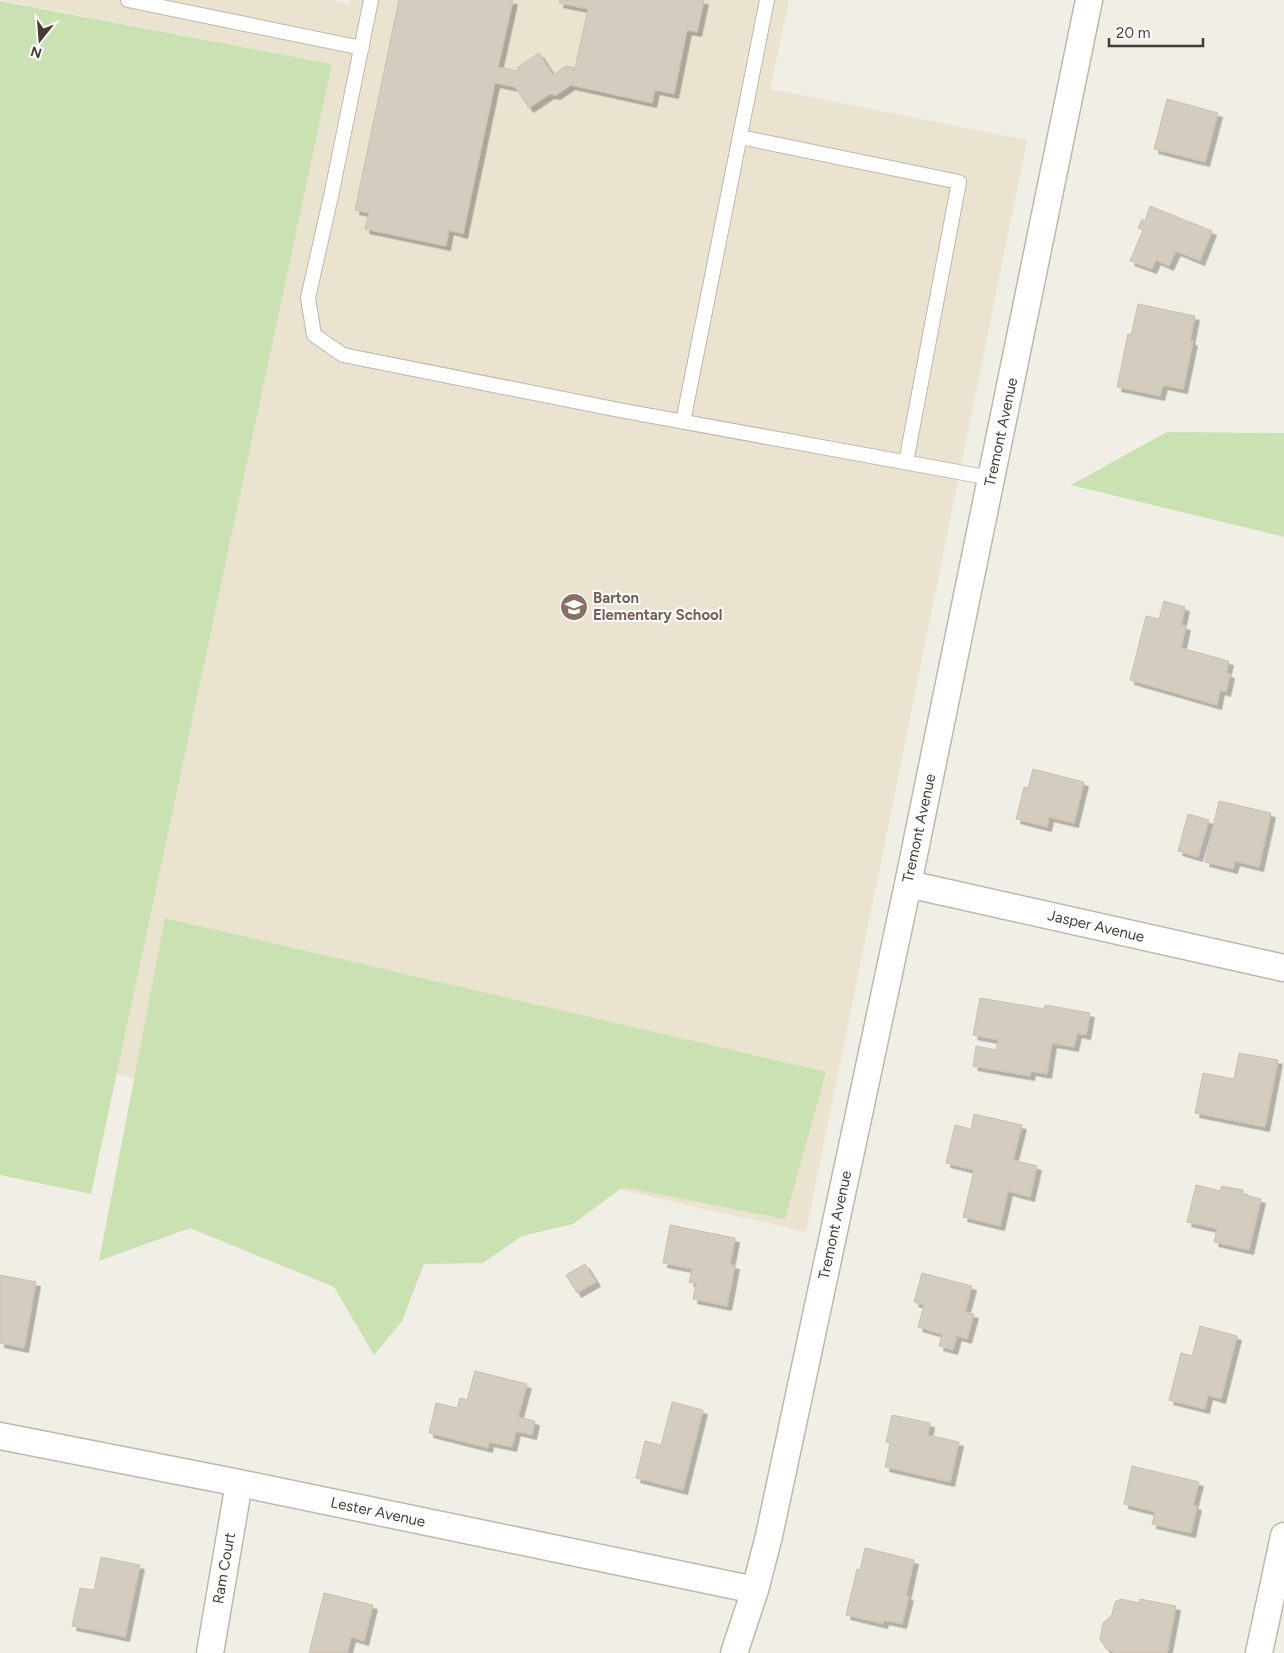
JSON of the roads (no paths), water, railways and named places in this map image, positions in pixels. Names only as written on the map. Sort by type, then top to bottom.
[{"type":"street","name":"Tremont Avenue","points":[[734,1653],[756,1590],[908,884],[1089,0]]},
{"type":"street","name":"Jasper Avenue","points":[[908,884],[1284,968]]},
{"type":"street","name":"Lester Avenue","points":[[0,1436],[239,1482],[756,1590]]},
{"type":"street","name":"Ram Court","points":[[210,1653],[239,1482]]},
{"type":"street","points":[[1259,1653],[1284,1536]]},
{"type":"lane","points":[[128,0],[362,48]]},
{"type":"lane","points":[[372,0],[308,298],[314,335],[344,355],[682,422],[991,478]]},
{"type":"lane","points":[[682,422],[767,0]]},
{"type":"lane","points":[[740,137],[958,182],[906,462]]},
{"type":"place","name":"Barton Elementary School","points":[[574,607]]}]
